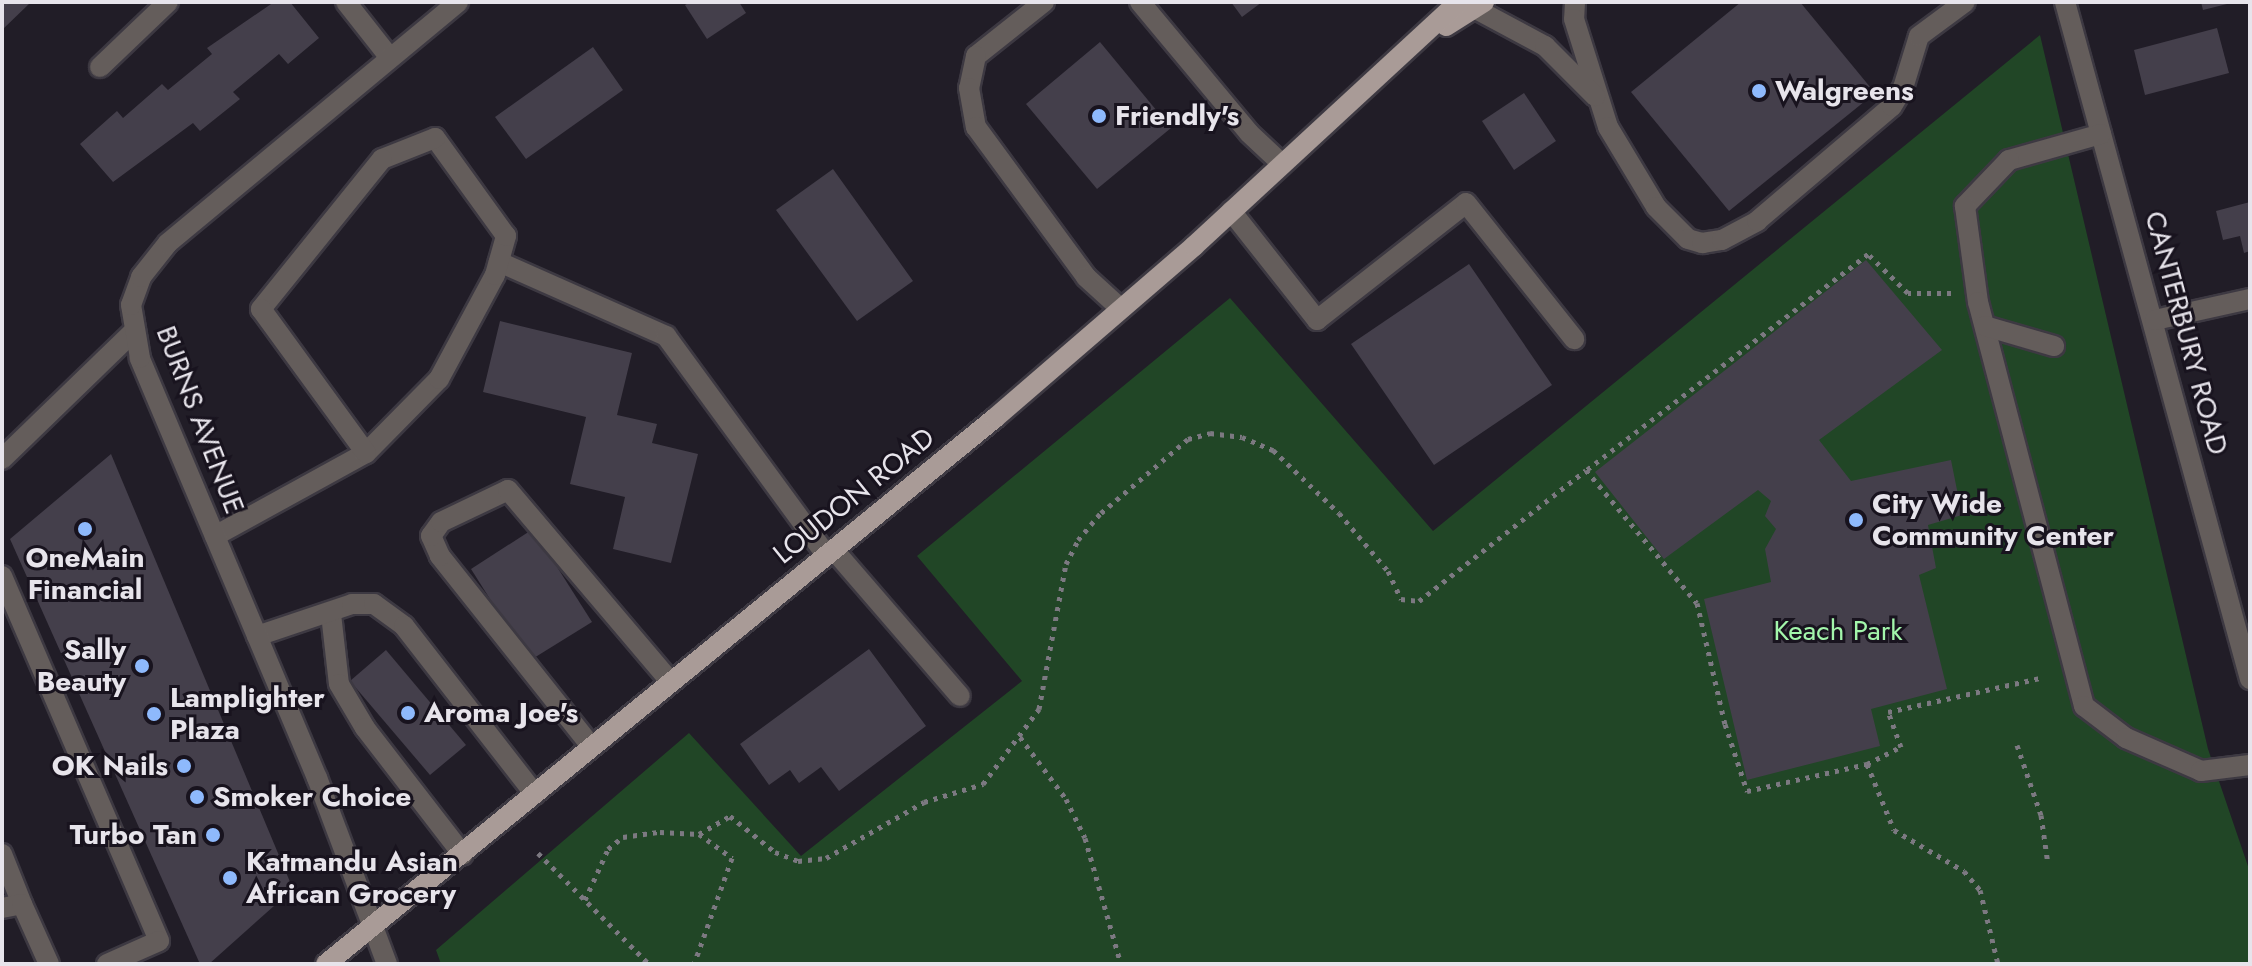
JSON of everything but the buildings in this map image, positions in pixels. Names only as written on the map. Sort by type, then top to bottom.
[{"type":"main road","name":"LOUDON ROAD","points":[[326,964],[463,855],[1121,309],[1402,54],[1472,4]]},
{"type":"street","points":[[100,67],[168,2]]},
{"type":"street","points":[[346,2],[390,58]]},
{"type":"street","name":"BURNS AVENUE","points":[[387,964],[133,332],[131,305],[141,277],[168,243],[458,2]]},
{"type":"street","points":[[1044,2],[976,56],[969,88],[976,127],[1086,277],[1121,309]]},
{"type":"street","points":[[1140,2],[1249,133],[1282,164]]},
{"type":"street","points":[[1575,2],[1574,19],[1595,96],[1656,207],[1688,239],[1722,240],[1757,221],[1892,106],[1919,36],[1965,2]]},
{"type":"street","name":"CANTERBURY ROAD","points":[[2065,2],[2155,320],[2250,679]]},
{"type":"street","points":[[1472,4],[1545,46],[1595,96]]},
{"type":"street","points":[[2101,134],[2009,160],[1965,206],[1985,326],[2084,706],[2126,738],[2201,771],[2250,765]]},
{"type":"street","points":[[215,536],[366,453],[439,379],[499,262],[506,236],[435,138],[382,159],[261,309],[366,453]]},
{"type":"street","points":[[1231,211],[1317,320],[1466,203],[1574,339]]},
{"type":"street","points":[[499,262],[666,336],[830,552],[960,696]]},
{"type":"street","points":[[2155,320],[2250,299]]},
{"type":"street","points":[[1985,326],[2054,346]]},
{"type":"street","points":[[2,459],[133,332]]},
{"type":"street","points":[[591,746],[440,556],[431,536],[441,522],[508,490],[670,681]]},
{"type":"street","points":[[2,576],[159,941],[107,964]]},
{"type":"street","points":[[257,636],[331,614],[352,604],[374,604],[404,626],[535,794]]},
{"type":"street","points":[[331,614],[339,684],[365,728],[463,855]]},
{"type":"street","points":[[2,854],[12,906],[49,964]]},
{"type":"path","points":[[585,900],[608,849],[623,837],[660,832],[699,834],[730,816],[775,852],[798,861],[826,858],[924,802],[983,784],[1039,709],[1066,564],[1078,540],[1101,513],[1188,439],[1210,433],[1242,437],[1273,450],[1339,513],[1388,571],[1401,599],[1419,601],[1868,254],[1908,293],[1956,292]]},
{"type":"path","points":[[1586,470],[1697,603],[1725,724],[1747,791],[1867,764],[1901,747],[1888,712],[2040,678]]},
{"type":"path","points":[[1020,737],[1066,799],[1085,838],[1121,964]]},
{"type":"path","points":[[2017,745],[2041,815],[2048,864]]},
{"type":"path","points":[[1867,764],[1894,830],[1964,871],[1980,890],[1998,964]]},
{"type":"path","points":[[694,964],[732,858],[699,834]]},
{"type":"path","points":[[538,853],[649,964]]},
{"type":"green space","name":"Keach Park","points":[[2040,35],[2208,749],[2250,872],[2250,964],[441,964],[436,950],[689,733],[801,856],[1022,681],[917,556],[1230,298],[1433,531]]},
{"type":"place","name":"Walgreens","points":[[1759,91]]},
{"type":"place","name":"Friendly's","points":[[1099,116]]},
{"type":"place","name":"City Wide Community Center","points":[[1856,520]]},
{"type":"place","name":"OneMain Financial","points":[[85,529]]},
{"type":"place","name":"Sally Beauty","points":[[142,666]]},
{"type":"place","name":"Aroma Joe's","points":[[408,713]]},
{"type":"place","name":"Lamplighter Plaza","points":[[154,714]]},
{"type":"place","name":"OK Nails","points":[[184,766]]},
{"type":"place","name":"Smoker Choice","points":[[197,797]]},
{"type":"place","name":"Turbo Tan","points":[[213,835]]},
{"type":"place","name":"Katmandu Asian African Grocery","points":[[230,878]]}]
